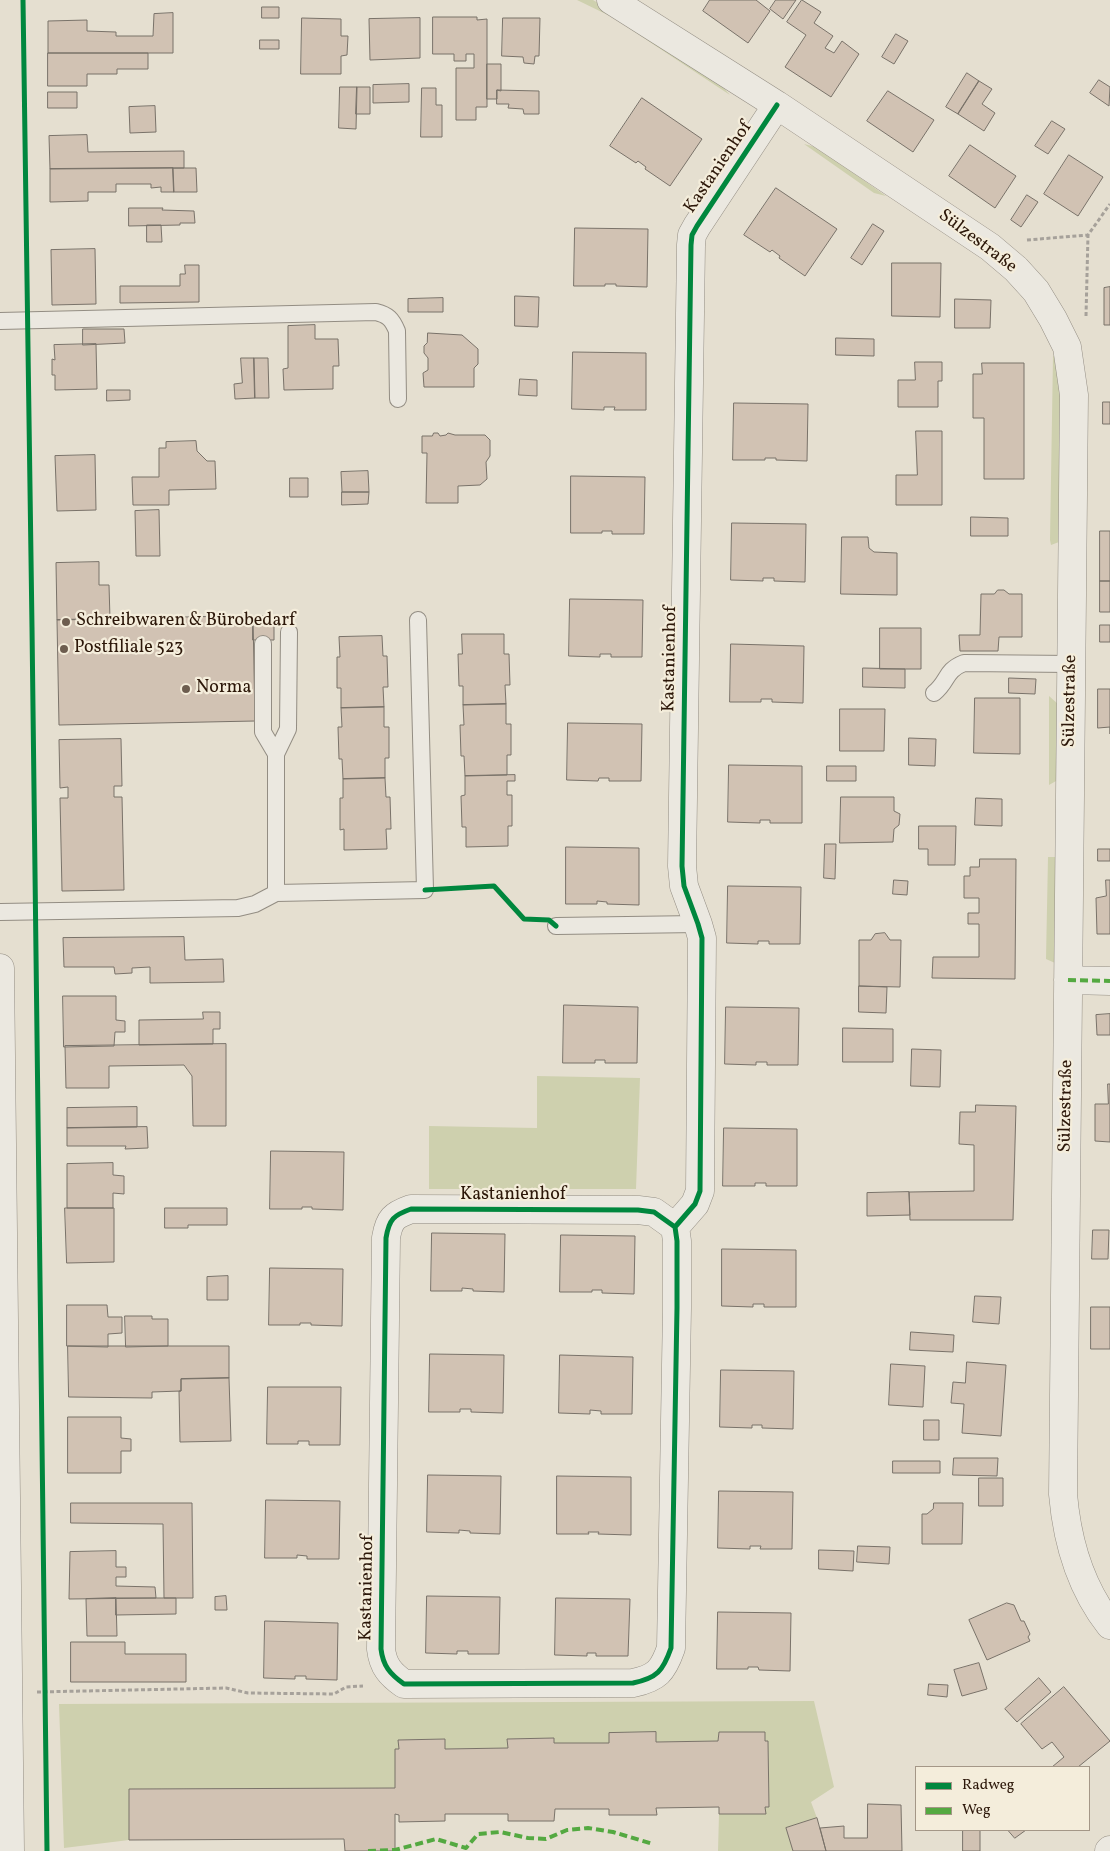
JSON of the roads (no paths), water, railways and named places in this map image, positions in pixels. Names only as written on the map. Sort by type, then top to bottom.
[{"type":"street","name":"Sülzestraße","points":[[611,0],[777,105],[990,247],[1016,269],[1036,291],[1067,347],[1074,395],[1062,1494],[1066,1524],[1081,1575],[1092,1598],[1110,1625]]},
{"type":"street","name":"Kastanienhof","points":[[674,1227],[695,1204],[700,1191],[702,938],[684,886],[682,866],[691,245],[692,235],[697,226],[777,105]]},
{"type":"street","points":[[0,968],[10,1851]]},
{"type":"street","points":[[1068,980],[1110,981]]},
{"type":"street","name":"Kastanienhof","points":[[411,1209],[421,1209],[638,1210],[654,1212],[674,1227],[677,1241],[677,1308],[671,1648],[666,1662],[659,1673],[646,1680],[633,1683],[404,1684],[394,1678],[382,1661],[381,1649],[387,1226],[396,1214],[411,1209]]},
{"type":"lane","points":[[0,321],[376,312],[386,314],[393,321],[397,330],[398,398]]},
{"type":"lane","points":[[0,912],[238,908],[255,904],[276,893],[425,890],[418,620]]},
{"type":"lane","points":[[276,893],[276,754],[288,729],[289,632]]},
{"type":"lane","points":[[263,644],[263,732],[276,754]]},
{"type":"lane","points":[[934,693],[943,686],[946,675],[953,667],[964,663],[1072,664]]},
{"type":"lane","points":[[556,926],[698,924]]},
{"type":"place","name":"Schreibwaren & Bürobedarf","points":[[66,622]]},
{"type":"place","name":"Postfiliale 523","points":[[64,649]]},
{"type":"place","name":"Norma","points":[[186,689]]}]
